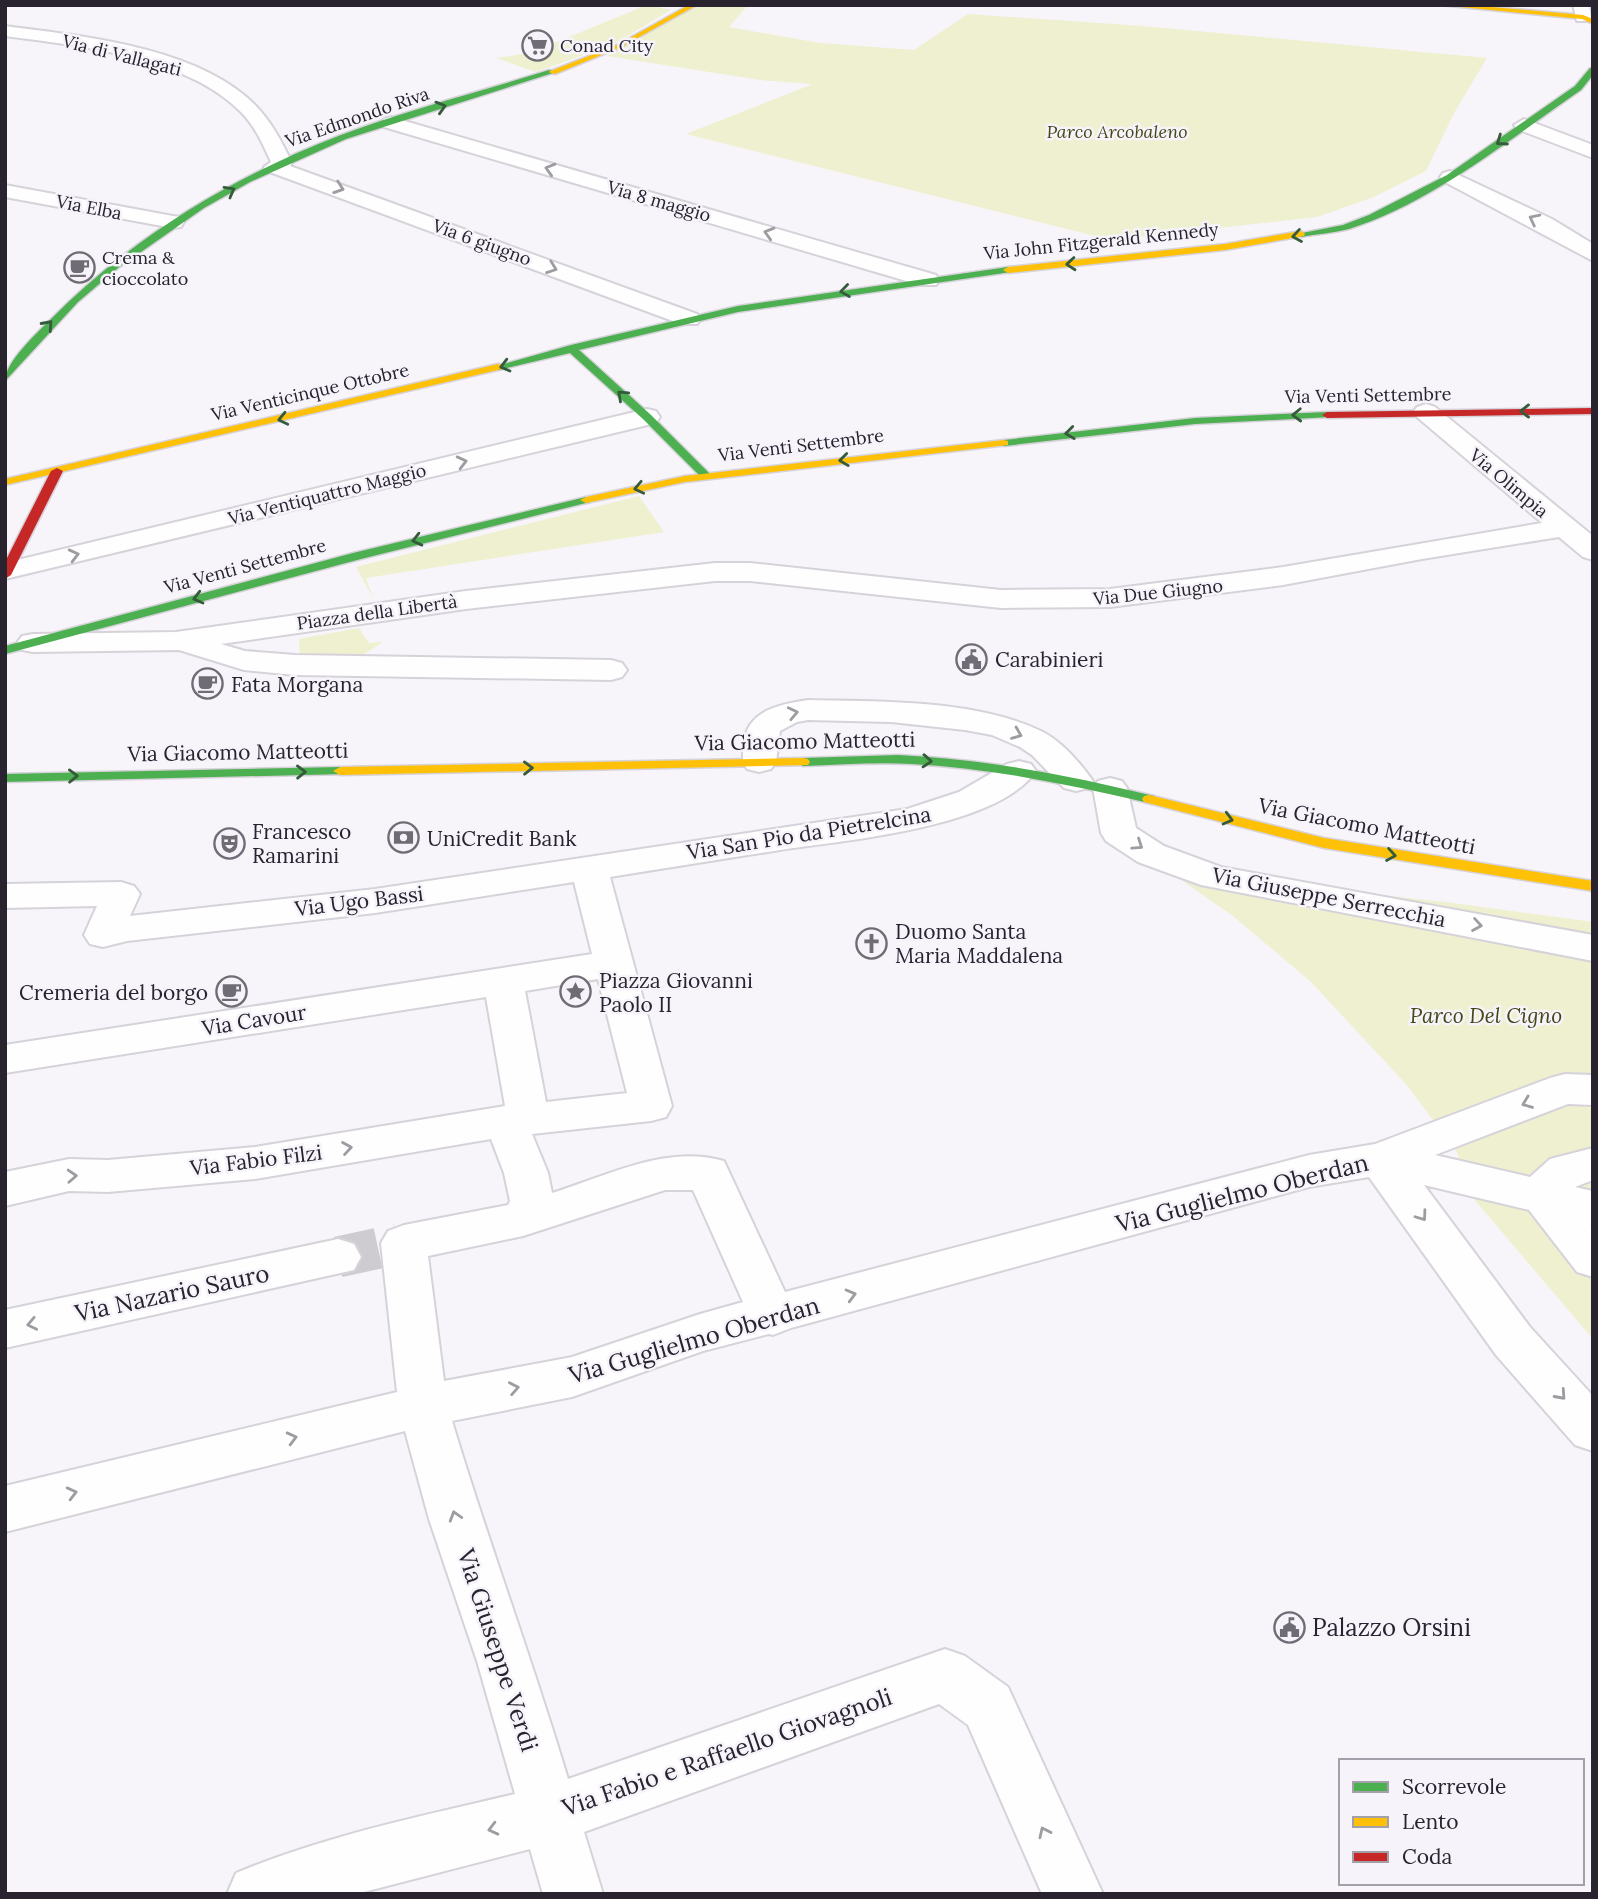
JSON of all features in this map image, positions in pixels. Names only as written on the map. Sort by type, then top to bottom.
[{"type":"main road","name":"Via Edmondo Riva","points":[[5,378],[40,334],[89,283],[129,251],[173,222],[278,165],[343,138],[588,58],[636,38],[694,5]]},
{"type":"main road","points":[[1443,5],[1585,15]]},
{"type":"main road","name":"Via John Fitzgerald Kennedy","points":[[571,348],[689,319],[803,298],[928,280],[1167,254],[1326,231],[1364,220],[1450,177],[1578,88],[1593,70]]},
{"type":"main road","points":[[571,348],[647,417],[706,476]]},
{"type":"main road","name":"Via Venticinque Ottobre","points":[[5,482],[377,397],[571,348]]},
{"type":"main road","name":"Via Venti Settembre","points":[[19,646],[429,537],[639,487],[706,476],[1195,421],[1426,412],[1593,411]]},
{"type":"main road","points":[[5,466],[57,471],[6,573]]},
{"type":"main road","name":"Via Giacomo Matteotti","points":[[5,778],[909,760],[1018,771],[1093,784],[1324,843],[1593,886]]},
{"type":"street","name":"Via di Vallagati","points":[[5,31],[128,53],[208,80],[234,96],[255,115],[270,136],[278,165]]},
{"type":"street","name":"Via 8 maggio","points":[[391,123],[928,280]]},
{"type":"street","points":[[1524,125],[1593,152]]},
{"type":"street","name":"Via 6 giugno","points":[[278,165],[689,319]]},
{"type":"street","points":[[1450,177],[1544,224],[1593,254]]},
{"type":"street","name":"Via Elba","points":[[5,191],[173,222]]},
{"type":"street","name":"Via Olimpia","points":[[1426,412],[1593,551]]},
{"type":"street","name":"Via Ventiquattro Maggio","points":[[6,573],[647,417]]},
{"type":"street","name":"Via Due Giugno","points":[[750,572],[1001,599],[1110,598],[1283,576],[1422,550],[1563,528]]},
{"type":"street","name":"Piazza della Libertà","points":[[19,646],[176,641],[440,603],[636,579],[750,572]]},
{"type":"street","points":[[176,641],[244,660],[295,665],[611,670]]},
{"type":"street","points":[[760,762],[761,736],[765,725],[788,713],[808,710],[891,712],[965,720],[1018,733],[1044,748],[1093,784]]},
{"type":"street","name":"Via San Pio da Pietrelcina","points":[[589,867],[931,814],[981,797],[1018,771]]},
{"type":"street","name":"Via Giuseppe Serrecchia","points":[[1093,784],[1119,833],[1151,854],[1214,877],[1593,948]]},
{"type":"street","points":[[589,867],[651,1106],[528,1119],[503,981],[612,964]]},
{"type":"street","name":"Via Ugo Bassi","points":[[5,896],[121,894],[103,935],[127,929],[375,901],[589,867]]},
{"type":"street","name":"Via Cavour","points":[[5,1059],[503,981]]},
{"type":"street","points":[[1380,1158],[1565,1089],[1593,1090]]},
{"type":"street","name":"Via Fabio Filzi","points":[[5,1189],[69,1175],[108,1176],[255,1163],[506,1121],[526,1173],[532,1201],[523,1219]]},
{"type":"street","points":[[1380,1158],[1593,1208]]},
{"type":"street","points":[[1380,1158],[1513,1341],[1593,1430]]},
{"type":"street","name":"Via Guglielmo Oberdan","points":[[5,1509],[423,1406],[572,1377],[700,1333],[773,1316],[1309,1171],[1380,1158]]},
{"type":"street","points":[[1593,1164],[1565,1171],[1548,1184],[1550,1208],[1593,1259]]},
{"type":"street","points":[[523,1219],[664,1174],[709,1173],[724,1213],[773,1316]]},
{"type":"street","name":"Via Giuseppe Verdi","points":[[523,1219],[401,1243],[423,1406],[455,1519],[505,1661],[573,1894]]},
{"type":"street","name":"Via Nazario Sauro","points":[[5,1329],[338,1257]]},
{"type":"street","name":"Via Fabio e Raffaello Giovagnoli","points":[[257,1894],[381,1856],[550,1815],[945,1675],[988,1706],[1073,1894]]},
{"type":"green space","points":[[647,5],[671,10],[614,44],[536,72],[496,58],[530,53]]},
{"type":"green space","name":"Parco Arcobaleno","points":[[697,5],[748,5],[729,27],[820,43],[914,50],[968,14],[1143,26],[1487,58],[1454,113],[1426,171],[1374,197],[1317,217],[1111,240],[686,134],[813,84],[760,80],[607,56]]},
{"type":"green space","points":[[639,496],[664,532],[366,578],[373,598],[356,567]]},
{"type":"green space","points":[[359,628],[369,643],[383,642],[361,656],[300,660],[299,639]]},
{"type":"green space","name":"Parco Del Cigno","points":[[1214,877],[1446,902],[1593,922],[1593,1339],[1467,1191],[1457,1152],[1406,1084],[1311,982],[1233,916],[1180,879]]},
{"type":"tunnel","points":[[338,1257],[398,1244]]},
{"type":"traffic: fast","points":[[1301,234],[1345,227],[1372,217],[1450,177],[1578,88],[1593,70]]},
{"type":"traffic: fast","points":[[5,378],[38,338],[75,300],[115,266],[157,234],[247,180],[343,137],[552,72]]},
{"type":"traffic: fast","points":[[498,367],[738,309],[1008,270]]},
{"type":"traffic: fast","points":[[571,348],[647,417],[706,476]]},
{"type":"traffic: fast","points":[[1004,443],[1195,421],[1327,415]]},
{"type":"traffic: fast","points":[[5,650],[357,556],[586,500]]},
{"type":"traffic: fast","points":[[803,762],[898,759],[971,765],[1061,779],[1149,799]]},
{"type":"traffic: fast","points":[[5,778],[340,771]]},
{"type":"traffic: slow","points":[[552,72],[619,46],[694,5]]},
{"type":"traffic: slow","points":[[1443,5],[1583,17],[1593,22]]},
{"type":"traffic: slow","points":[[1008,270],[1225,247],[1301,234]]},
{"type":"traffic: slow","points":[[5,482],[498,367]]},
{"type":"traffic: slow","points":[[586,500],[685,479],[1004,443]]},
{"type":"traffic: slow","points":[[340,771],[803,762]]},
{"type":"traffic: slow","points":[[1149,799],[1324,843],[1593,886]]},
{"type":"traffic: jam","points":[[1327,415],[1593,411]]},
{"type":"traffic: jam","points":[[5,575],[57,471]]},
{"type":"place","name":"Conad City","points":[[537,45]]},
{"type":"place","name":"Crema & cioccolato","points":[[79,267]]},
{"type":"place","name":"Carabinieri","points":[[972,659]]},
{"type":"place","name":"Fata Morgana","points":[[208,684]]},
{"type":"place","name":"UniCredit Bank","points":[[404,838]]},
{"type":"place","name":"Francesco Ramarini","points":[[229,843]]},
{"type":"place","name":"Duomo Santa Maria Maddalena","points":[[872,943]]},
{"type":"place","name":"Cremeria del borgo","points":[[231,992]]},
{"type":"place","name":"Piazza Giovanni Paolo II","points":[[576,992]]},
{"type":"place","name":"Palazzo Orsini","points":[[1289,1627]]}]
